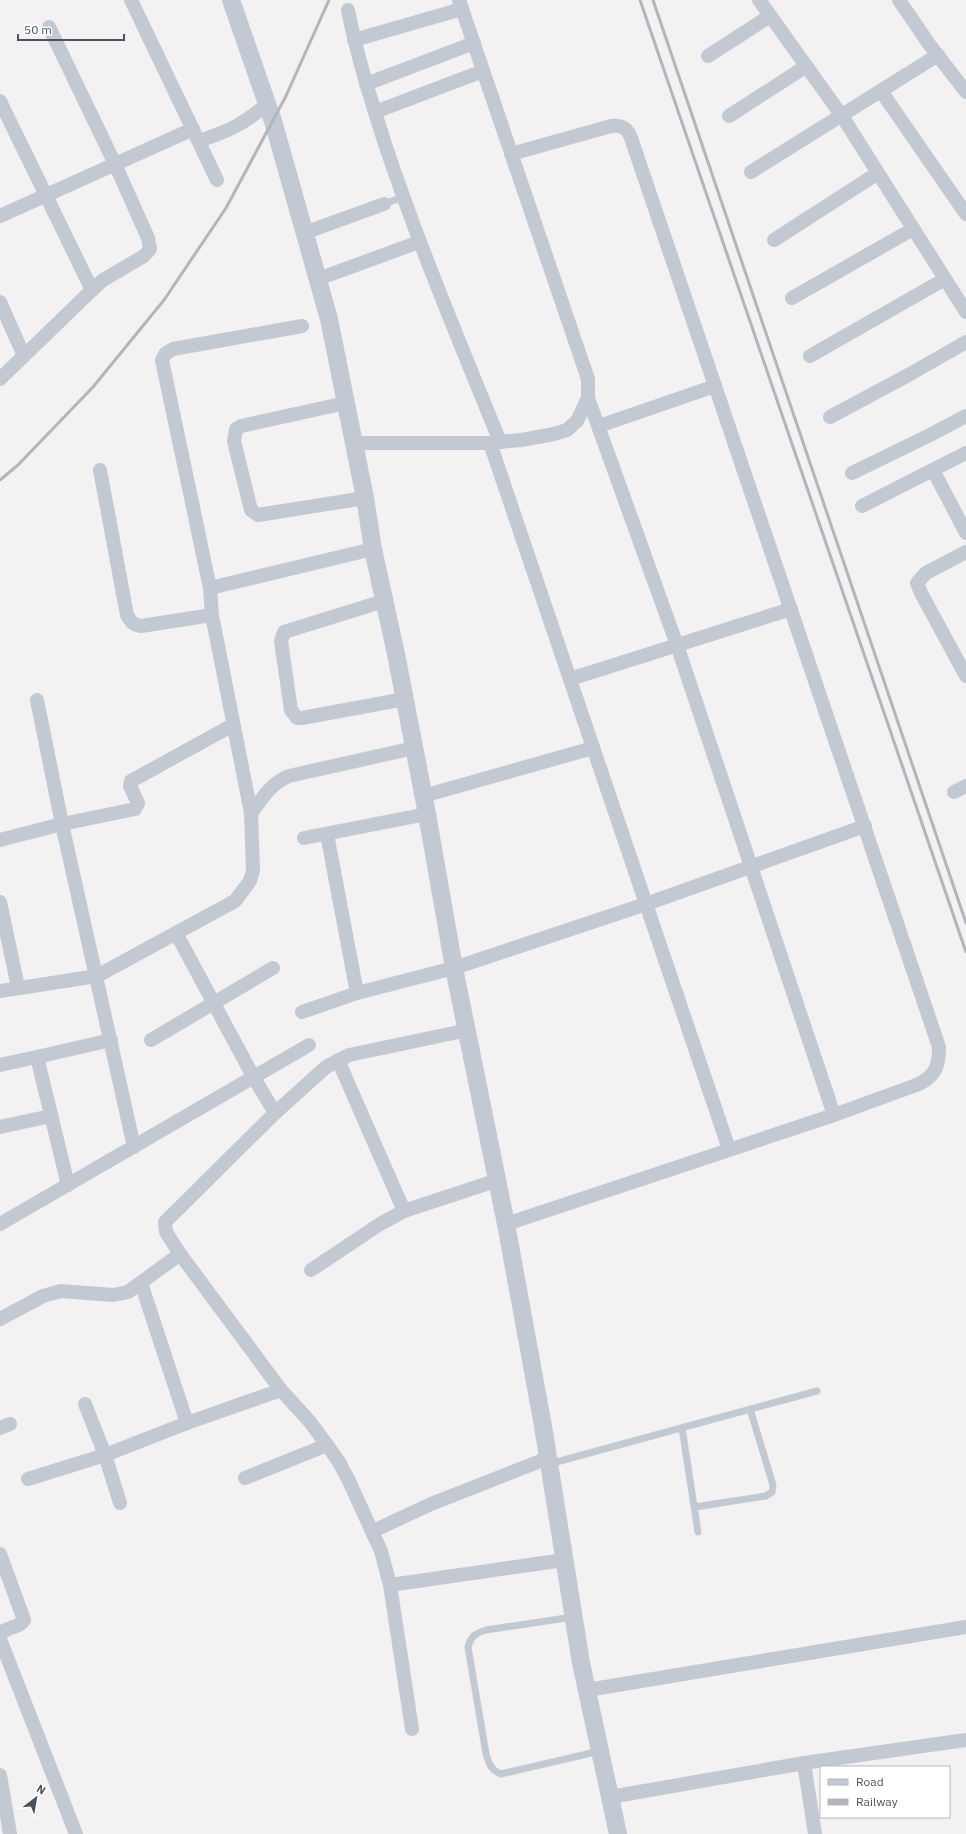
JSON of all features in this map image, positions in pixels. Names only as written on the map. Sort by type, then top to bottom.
[{"type":"street","points":[[131,0],[217,180]]},
{"type":"street","points":[[231,0],[267,104],[329,319],[365,498],[373,549],[424,796],[454,968],[498,1180],[548,1461],[573,1617],[618,1834]]},
{"type":"street","points":[[759,0],[805,67],[842,116],[966,312]]},
{"type":"street","points":[[899,0],[966,92]]},
{"type":"street","points":[[354,40],[461,4],[588,379],[588,398],[677,645],[834,1115]]},
{"type":"street","points":[[348,10],[354,40],[366,84],[403,197],[495,442],[570,679],[730,1149]]},
{"type":"street","points":[[708,56],[770,16]]},
{"type":"street","points":[[0,379],[103,280],[144,256],[150,249],[148,238],[115,164],[49,27]]},
{"type":"street","points":[[366,84],[474,43]]},
{"type":"street","points":[[751,172],[938,55]]},
{"type":"street","points":[[729,116],[805,67]]},
{"type":"street","points":[[375,112],[483,71]]},
{"type":"street","points":[[881,91],[966,214]]},
{"type":"street","points":[[0,101],[92,290]]},
{"type":"street","points":[[0,216],[115,164],[196,135],[228,131],[251,119],[267,104]]},
{"type":"street","points":[[506,1224],[834,1115],[930,1078],[939,1059],[939,1047],[630,135],[625,128],[618,125],[611,126],[511,154]]},
{"type":"street","points":[[774,240],[878,173]]},
{"type":"street","points":[[304,233],[384,204]]},
{"type":"street","points":[[792,298],[913,229]]},
{"type":"street","points":[[318,279],[419,242]]},
{"type":"street","points":[[810,356],[945,279]]},
{"type":"street","points":[[0,302],[24,356]]},
{"type":"street","points":[[0,991],[18,987],[97,976],[235,901],[250,881],[253,870],[250,813],[212,615],[210,588],[162,360],[166,353],[173,349],[302,326]]},
{"type":"street","points":[[830,417],[966,342]]},
{"type":"street","points":[[599,426],[715,386]]},
{"type":"street","points":[[354,443],[495,442],[522,440],[567,430],[577,421],[588,398]]},
{"type":"street","points":[[346,403],[241,426],[236,429],[234,440],[251,510],[258,515],[365,498]]},
{"type":"street","points":[[852,473],[966,416]]},
{"type":"street","points":[[862,506],[966,453]]},
{"type":"street","points":[[100,470],[130,621],[134,625],[140,626],[212,615]]},
{"type":"street","points":[[933,470],[966,533]]},
{"type":"street","points":[[210,588],[373,549]]},
{"type":"street","points":[[966,552],[926,573],[917,583],[966,676]]},
{"type":"street","points":[[384,601],[284,632],[281,641],[291,710],[297,718],[302,718],[405,699]]},
{"type":"street","points":[[570,679],[791,608]]},
{"type":"street","points":[[37,700],[62,824],[134,1147]]},
{"type":"street","points":[[0,840],[62,824],[135,809],[138,804],[130,786],[131,781],[233,725]]},
{"type":"street","points":[[250,813],[279,780],[289,776],[414,748]]},
{"type":"street","points":[[424,796],[593,748]]},
{"type":"street","points":[[304,838],[427,814]]},
{"type":"street","points":[[302,1012],[357,994],[454,968],[646,904],[865,826]]},
{"type":"street","points":[[327,834],[357,994]]},
{"type":"street","points":[[0,902],[18,987]]},
{"type":"street","points":[[176,933],[254,1078],[275,1112]]},
{"type":"street","points":[[151,1040],[213,1002],[273,968]]},
{"type":"street","points":[[412,1729],[390,1585],[373,1531],[339,1462],[310,1422],[281,1390],[180,1254],[166,1232],[165,1222],[275,1112],[315,1075],[338,1060],[357,1053],[468,1030]]},
{"type":"street","points":[[0,1065],[111,1040]]},
{"type":"street","points":[[0,1224],[309,1045]]},
{"type":"street","points":[[37,1057],[68,1185]]},
{"type":"street","points":[[338,1060],[404,1211]]},
{"type":"street","points":[[0,1127],[51,1116]]},
{"type":"street","points":[[311,1270],[380,1224],[404,1211],[498,1180]]},
{"type":"street","points":[[0,1319],[44,1296],[61,1291],[113,1295],[128,1292],[180,1254]]},
{"type":"street","points":[[141,1283],[187,1423]]},
{"type":"street","points":[[28,1479],[105,1455],[187,1423],[281,1390]]},
{"type":"street","points":[[85,1404],[105,1455],[120,1503]]},
{"type":"street","points":[[245,1478],[327,1445]]},
{"type":"street","points":[[373,1531],[431,1504],[548,1461]]},
{"type":"street","points":[[0,1554],[24,1620],[22,1624],[2,1632],[0,1636]]},
{"type":"street","points":[[390,1585],[564,1560]]},
{"type":"street","points":[[587,1690],[966,1627]]},
{"type":"street","points":[[0,1639],[76,1834]]},
{"type":"street","points":[[610,1797],[804,1763],[966,1740]]},
{"type":"street","points":[[804,1763],[815,1834]]},
{"type":"street","points":[[0,1774],[10,1834]]},
{"type":"lane","points":[[384,204],[403,197]]},
{"type":"lane","points":[[548,1461],[682,1428],[817,1391]]},
{"type":"lane","points":[[695,1507],[766,1496],[772,1492],[773,1485],[750,1409]]},
{"type":"lane","points":[[682,1428],[698,1532]]},
{"type":"lane","points":[[573,1617],[486,1630],[477,1632],[471,1638],[468,1647],[486,1754],[489,1764],[494,1771],[501,1774],[600,1751]]},
{"type":"railway","points":[[0,480],[18,465],[93,387],[164,300],[226,208],[286,96],[329,0]]},
{"type":"railway","points":[[640,0],[966,952]]},
{"type":"railway","points":[[653,0],[966,923]]}]
